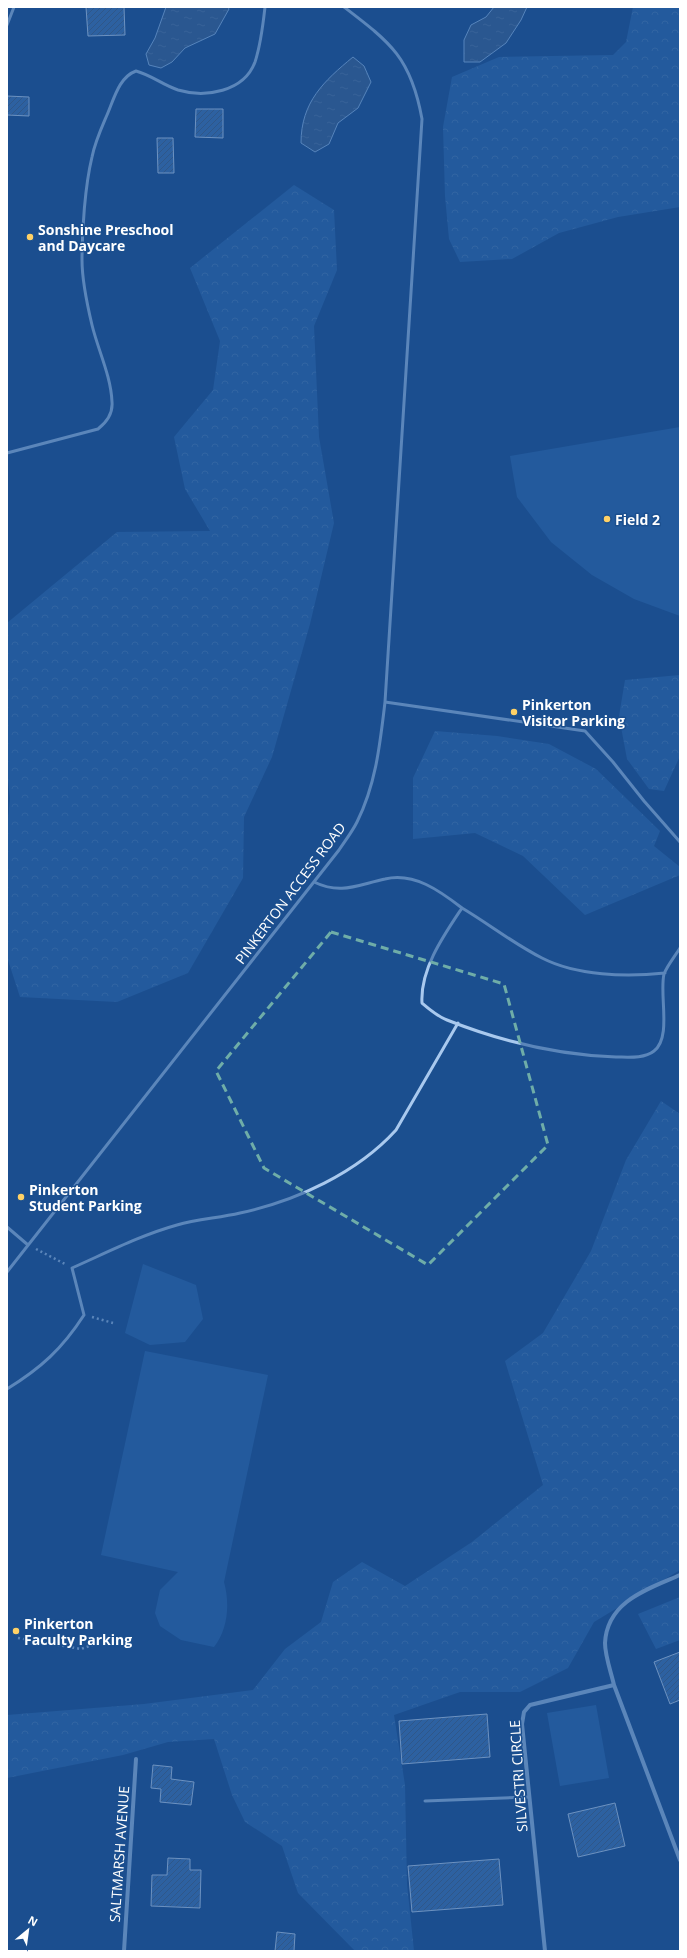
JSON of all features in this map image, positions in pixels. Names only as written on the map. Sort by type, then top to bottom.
[{"type":"street","points":[[680,1575],[631,1597],[613,1618],[605,1643],[614,1685],[680,1860]]},
{"type":"street","name":"SILVESTRI CIRCLE","points":[[544,1951],[522,1724],[524,1712],[527,1708],[536,1703],[614,1685]]},
{"type":"street","name":"SALTMARSH AVENUE","points":[[124,1951],[136,1759]]},
{"type":"lane","points":[[7,25],[14,7]]},
{"type":"lane","points":[[7,453],[98,430],[106,423],[111,413],[112,401],[109,382],[94,332],[86,297],[82,261],[92,158],[97,139],[120,85],[130,73],[136,71],[180,90],[198,93],[212,93],[238,84],[248,74],[255,63],[265,7]]},
{"type":"lane","name":"PINKERTON ACCESS ROAD","points":[[7,1272],[339,850],[357,822],[372,787],[379,755],[385,702],[399,460],[422,119],[412,78],[401,58],[386,41],[344,7]]},
{"type":"lane","points":[[385,702],[585,732],[601,748],[680,842]]},
{"type":"lane","points":[[314,882],[325,888],[346,889],[386,878],[402,878],[418,881],[432,886],[521,947],[543,959],[563,966],[601,973],[636,976],[664,973]]},
{"type":"lane","points":[[462,908],[436,951],[424,982],[421,994],[422,1002],[431,1011],[446,1020],[506,1040],[548,1050],[586,1056],[631,1057],[645,1055],[654,1051],[660,1043],[664,1031],[664,973],[680,948]]},
{"type":"lane","points":[[7,1389],[30,1375],[61,1348],[84,1315],[72,1268],[139,1239],[177,1225],[241,1213],[296,1196],[325,1182],[359,1162],[387,1140],[396,1130],[458,1023]]},
{"type":"lane","points":[[7,1227],[28,1245]]},
{"type":"lane","points":[[425,1801],[529,1797]]},
{"type":"path","points":[[28,1245],[72,1268]]},
{"type":"path","points":[[84,1315],[113,1323]]},
{"type":"path","points":[[18,1638],[82,1649],[95,1644]]},
{"type":"highlighted area","points":[[331,932],[504,984],[548,1145],[428,1265],[264,1168],[216,1071]]},
{"type":"green space","points":[[633,7],[680,7],[680,207],[618,217],[559,233],[512,259],[460,262],[449,239],[445,196],[443,127],[452,77],[499,57],[613,55],[626,42]]},
{"type":"green space","points":[[294,185],[334,210],[337,270],[314,326],[319,437],[334,523],[310,624],[272,757],[244,817],[243,878],[188,973],[117,1002],[20,997],[7,957],[7,832],[10,798],[7,771],[7,623],[117,532],[210,531],[185,489],[174,437],[213,390],[220,341],[190,268]]},
{"type":"green space","name":"Field 2","points":[[680,427],[680,616],[634,599],[592,575],[551,542],[517,497],[510,456]]},
{"type":"green space","points":[[680,675],[680,756],[664,791],[649,789],[627,759],[619,716],[625,680]]},
{"type":"green space","points":[[435,731],[497,736],[549,744],[596,769],[660,831],[654,846],[680,867],[680,875],[585,915],[523,856],[475,833],[413,839],[413,778]]},
{"type":"green space","points":[[661,1101],[680,1114],[680,1570],[594,1622],[568,1668],[520,1692],[460,1692],[394,1715],[405,1785],[407,1884],[414,1951],[355,1951],[298,1893],[282,1846],[245,1822],[232,1795],[214,1739],[168,1742],[123,1755],[7,1778],[7,1715],[144,1704],[253,1690],[285,1649],[321,1622],[333,1582],[362,1562],[405,1586],[472,1542],[543,1485],[505,1361],[543,1333],[591,1251],[626,1160]]},
{"type":"green space","points":[[143,1264],[196,1285],[203,1319],[185,1342],[150,1345],[125,1333]]},
{"type":"green space","points":[[145,1351],[268,1375],[224,1582],[227,1599],[225,1624],[219,1640],[214,1647],[181,1640],[160,1626],[155,1613],[160,1590],[178,1572],[101,1555]]},
{"type":"green space","points":[[680,1597],[680,1640],[656,1649],[638,1614]]},
{"type":"green space","points":[[596,1705],[609,1778],[560,1786],[547,1713]]},
{"type":"water","points":[[166,7],[228,7],[229,9],[215,34],[185,48],[172,62],[161,68],[149,65],[146,54],[155,38]]},
{"type":"water","points":[[494,7],[527,7],[521,20],[506,43],[480,62],[464,62],[464,40],[471,25],[486,17]]},
{"type":"water","points":[[353,57],[364,66],[371,82],[358,108],[338,123],[329,144],[315,152],[301,143],[305,116],[310,104],[324,84]]},
{"type":"building","points":[[86,7],[124,7],[125,35],[88,36]]},
{"type":"building","points":[[7,96],[29,97],[29,116],[7,115]]},
{"type":"building","points":[[196,109],[223,109],[223,138],[195,137]]},
{"type":"building","points":[[157,138],[173,138],[174,173],[158,173]]},
{"type":"building","points":[[680,1652],[680,1700],[670,1704],[654,1662]]},
{"type":"building","points":[[487,1714],[490,1757],[402,1764],[399,1721]]},
{"type":"building","points":[[153,1765],[172,1767],[171,1779],[194,1782],[191,1805],[160,1802],[161,1789],[151,1788]]},
{"type":"building","points":[[615,1803],[625,1846],[578,1857],[568,1814]]},
{"type":"building","points":[[168,1858],[190,1859],[190,1870],[201,1870],[200,1908],[151,1906],[152,1875],[167,1875]]},
{"type":"building","points":[[499,1859],[503,1905],[412,1912],[408,1866]]},
{"type":"building","points":[[277,1932],[295,1934],[294,1951],[275,1951]]},
{"type":"place","name":"Sonshine Preschool and Daycare","points":[[30,237]]},
{"type":"place","name":"Field 2","points":[[607,519]]},
{"type":"place","name":"Pinkerton Visitor Parking","points":[[514,712]]},
{"type":"place","name":"Pinkerton Student Parking","points":[[21,1197]]},
{"type":"place","name":"Pinkerton Faculty Parking","points":[[16,1631]]}]
